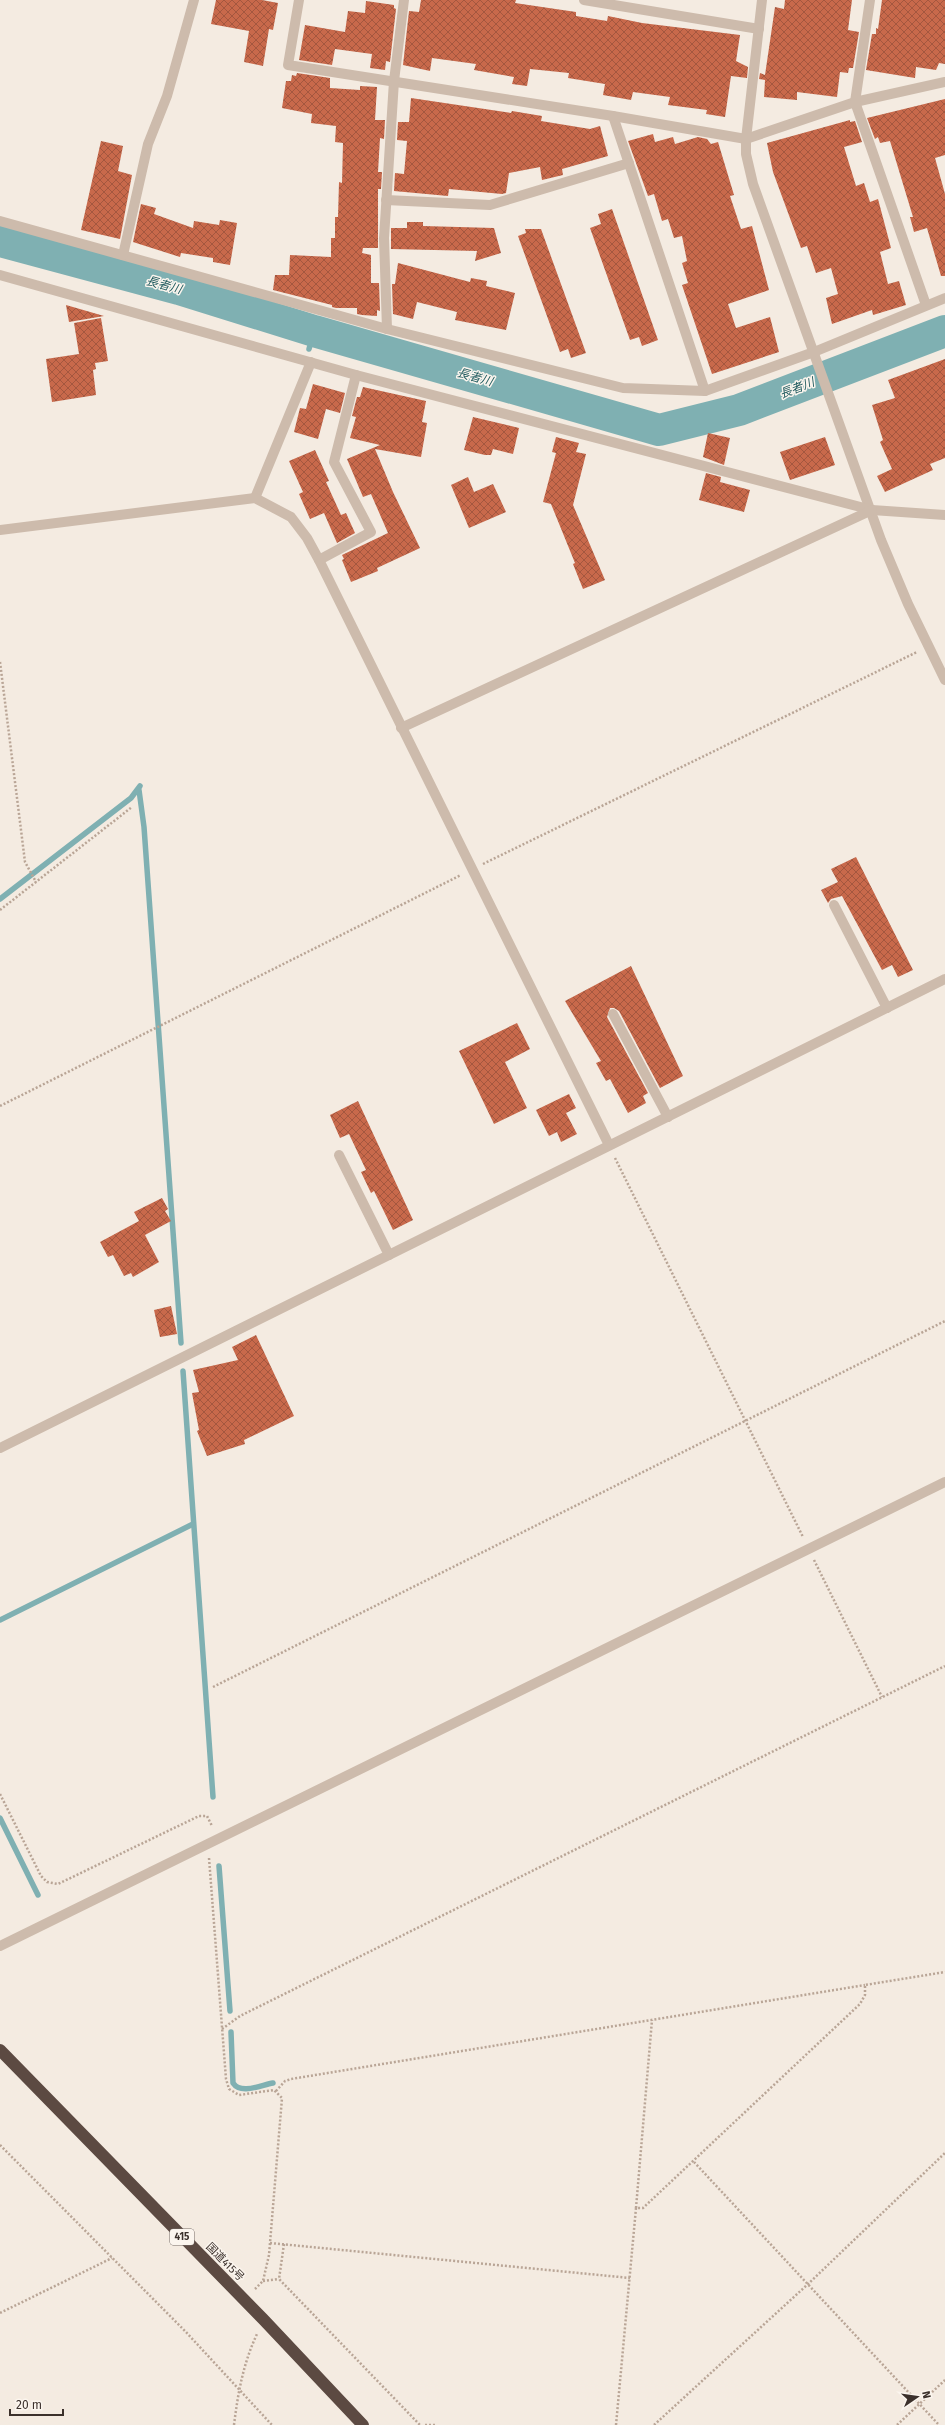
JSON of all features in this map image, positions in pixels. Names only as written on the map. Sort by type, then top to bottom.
[{"type":"highway","name":"国道415号","points":[[0,2050],[263,2319],[363,2425]]},
{"type":"street","points":[[123,255],[148,144],[167,96],[194,0]]},
{"type":"street","points":[[299,0],[288,65],[613,116],[746,139],[855,102],[945,82]]},
{"type":"street","points":[[387,329],[384,238],[394,81],[404,0]]},
{"type":"street","points":[[584,0],[759,29]]},
{"type":"street","points":[[762,0],[746,139],[746,154],[753,184],[794,302],[872,510],[881,540],[945,680]]},
{"type":"street","points":[[870,0],[855,102],[926,305]]},
{"type":"street","points":[[613,116],[705,391]]},
{"type":"street","points":[[386,200],[490,205],[629,163]]},
{"type":"street","points":[[0,221],[387,329],[623,388],[705,391],[814,352],[945,298]]},
{"type":"street","points":[[0,275],[356,375],[872,510],[945,515]]},
{"type":"street","points":[[254,498],[311,362]]},
{"type":"street","points":[[319,560],[371,532],[334,462],[356,375]]},
{"type":"street","points":[[0,530],[254,498],[291,517],[307,538],[319,560],[609,1145]]},
{"type":"street","points":[[401,728],[872,510]]},
{"type":"street","points":[[834,906],[887,1008]]},
{"type":"street","points":[[0,1448],[945,979]]},
{"type":"street","points":[[613,1014],[668,1117]]},
{"type":"street","points":[[339,1155],[389,1255]]},
{"type":"street","points":[[0,1946],[945,1482]]},
{"type":"path","points":[[0,1106],[166,1025],[472,870],[929,647]]},
{"type":"path","points":[[0,662],[25,862],[36,882]]},
{"type":"path","points":[[0,910],[132,807]]},
{"type":"path","points":[[609,1145],[882,1698]]},
{"type":"path","points":[[213,1687],[945,1321]]},
{"type":"path","points":[[222,2029],[240,2016],[945,1666]]},
{"type":"path","points":[[0,1794],[41,1876],[47,1882],[58,1884],[199,1816],[207,1816],[212,1823],[211,1842],[222,2029],[228,2089],[239,2095],[268,2089],[276,2091],[282,2098],[267,2268],[263,2281],[245,2301]]},
{"type":"path","points":[[276,2091],[285,2080],[945,1972]]},
{"type":"path","points":[[636,2208],[643,2208],[694,2162],[860,2004],[865,1995],[865,1985]]},
{"type":"path","points":[[616,2425],[652,2020]]},
{"type":"path","points":[[0,2145],[112,2258],[272,2425]]},
{"type":"path","points":[[654,2425],[807,2285],[945,2153]]},
{"type":"path","points":[[694,2162],[939,2425]]},
{"type":"path","points":[[270,2243],[630,2278]]},
{"type":"path","points":[[279,2279],[284,2244]]},
{"type":"path","points":[[0,2313],[112,2258]]},
{"type":"path","points":[[263,2281],[279,2279]]},
{"type":"path","points":[[279,2279],[420,2425]]},
{"type":"path","points":[[234,2425],[239,2389],[249,2352],[263,2319]]},
{"type":"path","points":[[897,2425],[945,2380]]},
{"type":"path","points":[[425,2425],[434,2425]]},
{"type":"building","points":[[216,0],[262,0],[278,3],[273,30],[269,29],[263,66],[244,62],[249,31],[211,24]]},
{"type":"building","points":[[421,0],[516,0],[515,3],[576,12],[576,16],[607,21],[608,16],[642,23],[740,35],[736,61],[748,67],[747,78],[731,76],[725,117],[706,114],[707,110],[668,105],[670,97],[633,92],[631,100],[603,95],[605,84],[568,78],[569,73],[530,69],[527,86],[512,84],[514,77],[474,70],[476,64],[432,58],[430,71],[403,65],[409,11],[419,12]]},
{"type":"building","points":[[785,0],[852,0],[848,30],[859,32],[853,68],[849,68],[848,73],[840,72],[837,97],[797,92],[797,100],[764,97],[765,80],[759,79],[760,73],[765,75],[775,7],[784,9]]},
{"type":"building","points":[[882,0],[945,0],[945,64],[939,63],[936,70],[916,67],[915,78],[866,70],[872,34],[876,34],[876,28],[878,29]]},
{"type":"building","points":[[366,1],[394,5],[394,8],[396,9],[390,62],[386,61],[385,70],[370,68],[372,54],[335,49],[332,65],[299,60],[305,25],[345,32],[348,11],[365,13]]},
{"type":"building","points":[[297,73],[330,78],[330,88],[360,90],[360,86],[377,87],[375,120],[385,120],[384,139],[380,138],[378,172],[382,172],[381,189],[378,189],[378,248],[363,248],[362,253],[371,255],[371,283],[379,283],[380,311],[377,310],[377,316],[357,314],[357,308],[336,308],[332,307],[332,305],[273,290],[275,275],[289,275],[290,255],[331,257],[331,238],[335,238],[335,217],[338,217],[339,182],[342,183],[343,143],[335,142],[336,126],[311,123],[312,114],[282,108],[286,81],[291,81],[292,75],[296,76]]},
{"type":"building","points":[[411,98],[511,113],[512,111],[542,116],[541,121],[590,129],[600,126],[608,156],[562,169],[563,175],[542,180],[540,167],[509,173],[506,193],[502,194],[449,189],[448,196],[394,191],[395,173],[404,174],[407,141],[397,140],[398,122],[409,122]]},
{"type":"building","points":[[945,99],[945,155],[935,158],[945,194],[945,276],[941,276],[927,228],[914,232],[910,217],[913,217],[890,141],[880,143],[878,137],[875,139],[867,118]]},
{"type":"building","points":[[850,120],[850,122],[855,121],[862,142],[844,147],[856,186],[864,183],[870,202],[878,199],[891,248],[880,252],[888,284],[899,281],[906,305],[873,315],[872,310],[832,324],[826,298],[838,294],[831,268],[816,273],[807,246],[801,248],[773,172],[767,143]]},
{"type":"building","points":[[653,134],[655,142],[673,137],[675,144],[698,137],[707,139],[711,144],[718,142],[734,195],[730,196],[741,229],[752,226],[769,290],[728,304],[736,328],[770,317],[779,352],[712,374],[682,285],[688,283],[682,263],[687,261],[682,236],[674,238],[668,219],[662,221],[654,194],[648,196],[628,141]]},
{"type":"building","points":[[101,141],[123,146],[118,171],[132,175],[120,239],[81,230]]},
{"type":"building","points":[[141,204],[156,208],[154,214],[193,228],[194,221],[219,225],[220,220],[237,223],[230,265],[213,262],[213,258],[181,253],[180,257],[133,242]]},
{"type":"building","points":[[612,209],[658,340],[642,346],[639,337],[630,340],[590,228],[601,224],[598,214]]},
{"type":"building","points":[[407,222],[423,222],[423,226],[494,228],[501,253],[475,261],[477,251],[391,249],[391,228],[407,228]]},
{"type":"building","points":[[525,229],[541,229],[586,353],[571,358],[568,349],[560,352],[518,236],[526,233]]},
{"type":"building","points":[[398,263],[470,282],[471,278],[487,281],[486,286],[515,293],[506,330],[455,320],[457,312],[417,302],[413,319],[393,314],[392,284],[395,284]]},
{"type":"building","points":[[66,305],[104,316],[69,322]]},
{"type":"building","points":[[101,318],[108,361],[95,363],[96,369],[93,370],[96,395],[52,402],[46,359],[79,354],[74,323]]},
{"type":"building","points":[[945,359],[945,458],[930,464],[933,470],[885,492],[877,476],[892,469],[880,442],[883,440],[872,405],[895,398],[888,380]]},
{"type":"building","points":[[313,384],[345,393],[340,413],[326,409],[318,439],[294,432],[300,408],[306,409]]},
{"type":"building","points":[[363,387],[426,401],[422,422],[427,423],[421,457],[375,449],[393,492],[420,548],[377,568],[378,571],[351,582],[342,560],[344,559],[342,555],[388,533],[371,494],[363,497],[347,459],[380,445],[350,438],[356,417],[352,416],[357,397],[360,397]]},
{"type":"building","points":[[473,417],[519,428],[513,454],[493,449],[491,455],[464,450]]},
{"type":"building","points":[[708,433],[730,438],[724,465],[703,457]]},
{"type":"building","points":[[556,437],[579,443],[576,452],[586,454],[573,505],[605,580],[583,589],[573,564],[575,563],[551,504],[543,502],[556,453],[552,452]]},
{"type":"building","points":[[825,437],[835,465],[790,480],[780,452]]},
{"type":"building","points":[[315,450],[329,481],[326,482],[341,515],[346,513],[355,533],[337,543],[324,513],[310,519],[299,494],[303,492],[289,461]]},
{"type":"building","points":[[706,473],[721,477],[720,482],[750,490],[744,512],[699,500]]},
{"type":"building","points":[[468,477],[474,492],[493,484],[506,512],[469,528],[451,485]]},
{"type":"building","points":[[856,857],[913,970],[898,977],[892,965],[882,970],[842,896],[831,899],[828,903],[821,890],[838,882],[831,869]]},
{"type":"building","points":[[631,966],[683,1076],[660,1088],[619,1011],[614,1008],[610,1008],[607,1017],[648,1093],[643,1096],[646,1103],[628,1113],[610,1079],[606,1081],[596,1063],[601,1061],[565,1001]]},
{"type":"building","points":[[517,1023],[530,1049],[505,1062],[527,1108],[494,1124],[459,1051]]},
{"type":"building","points":[[569,1094],[576,1108],[566,1113],[577,1134],[561,1142],[557,1132],[549,1136],[536,1110]]},
{"type":"building","points":[[358,1101],[413,1220],[393,1230],[374,1191],[371,1193],[361,1172],[366,1170],[349,1134],[340,1138],[330,1115]]},
{"type":"building","points":[[162,1198],[168,1209],[165,1211],[171,1221],[145,1235],[159,1262],[133,1277],[131,1273],[124,1276],[113,1255],[108,1257],[100,1242],[139,1221],[134,1212]]},
{"type":"building","points":[[171,1306],[177,1334],[160,1337],[154,1310]]},
{"type":"building","points":[[256,1335],[294,1416],[244,1440],[245,1444],[207,1456],[197,1431],[199,1430],[192,1393],[199,1392],[193,1370],[238,1360],[232,1347]]},
{"type":"waterway","name":"長者川","points":[[0,241],[179,289],[314,331],[659,430],[739,410],[945,331]]},
{"type":"waterway","points":[[309,349],[314,331]]},
{"type":"waterway","points":[[0,899],[131,798],[140,786]]},
{"type":"waterway","points":[[139,790],[144,827],[181,1343]]},
{"type":"waterway","points":[[183,1371],[213,1797]]},
{"type":"waterway","points":[[0,1620],[193,1524]]},
{"type":"waterway","points":[[0,1818],[38,1895]]},
{"type":"waterway","points":[[219,1866],[230,2011]]},
{"type":"waterway","points":[[231,2032],[233,2083],[237,2087],[246,2089],[273,2083]]}]
